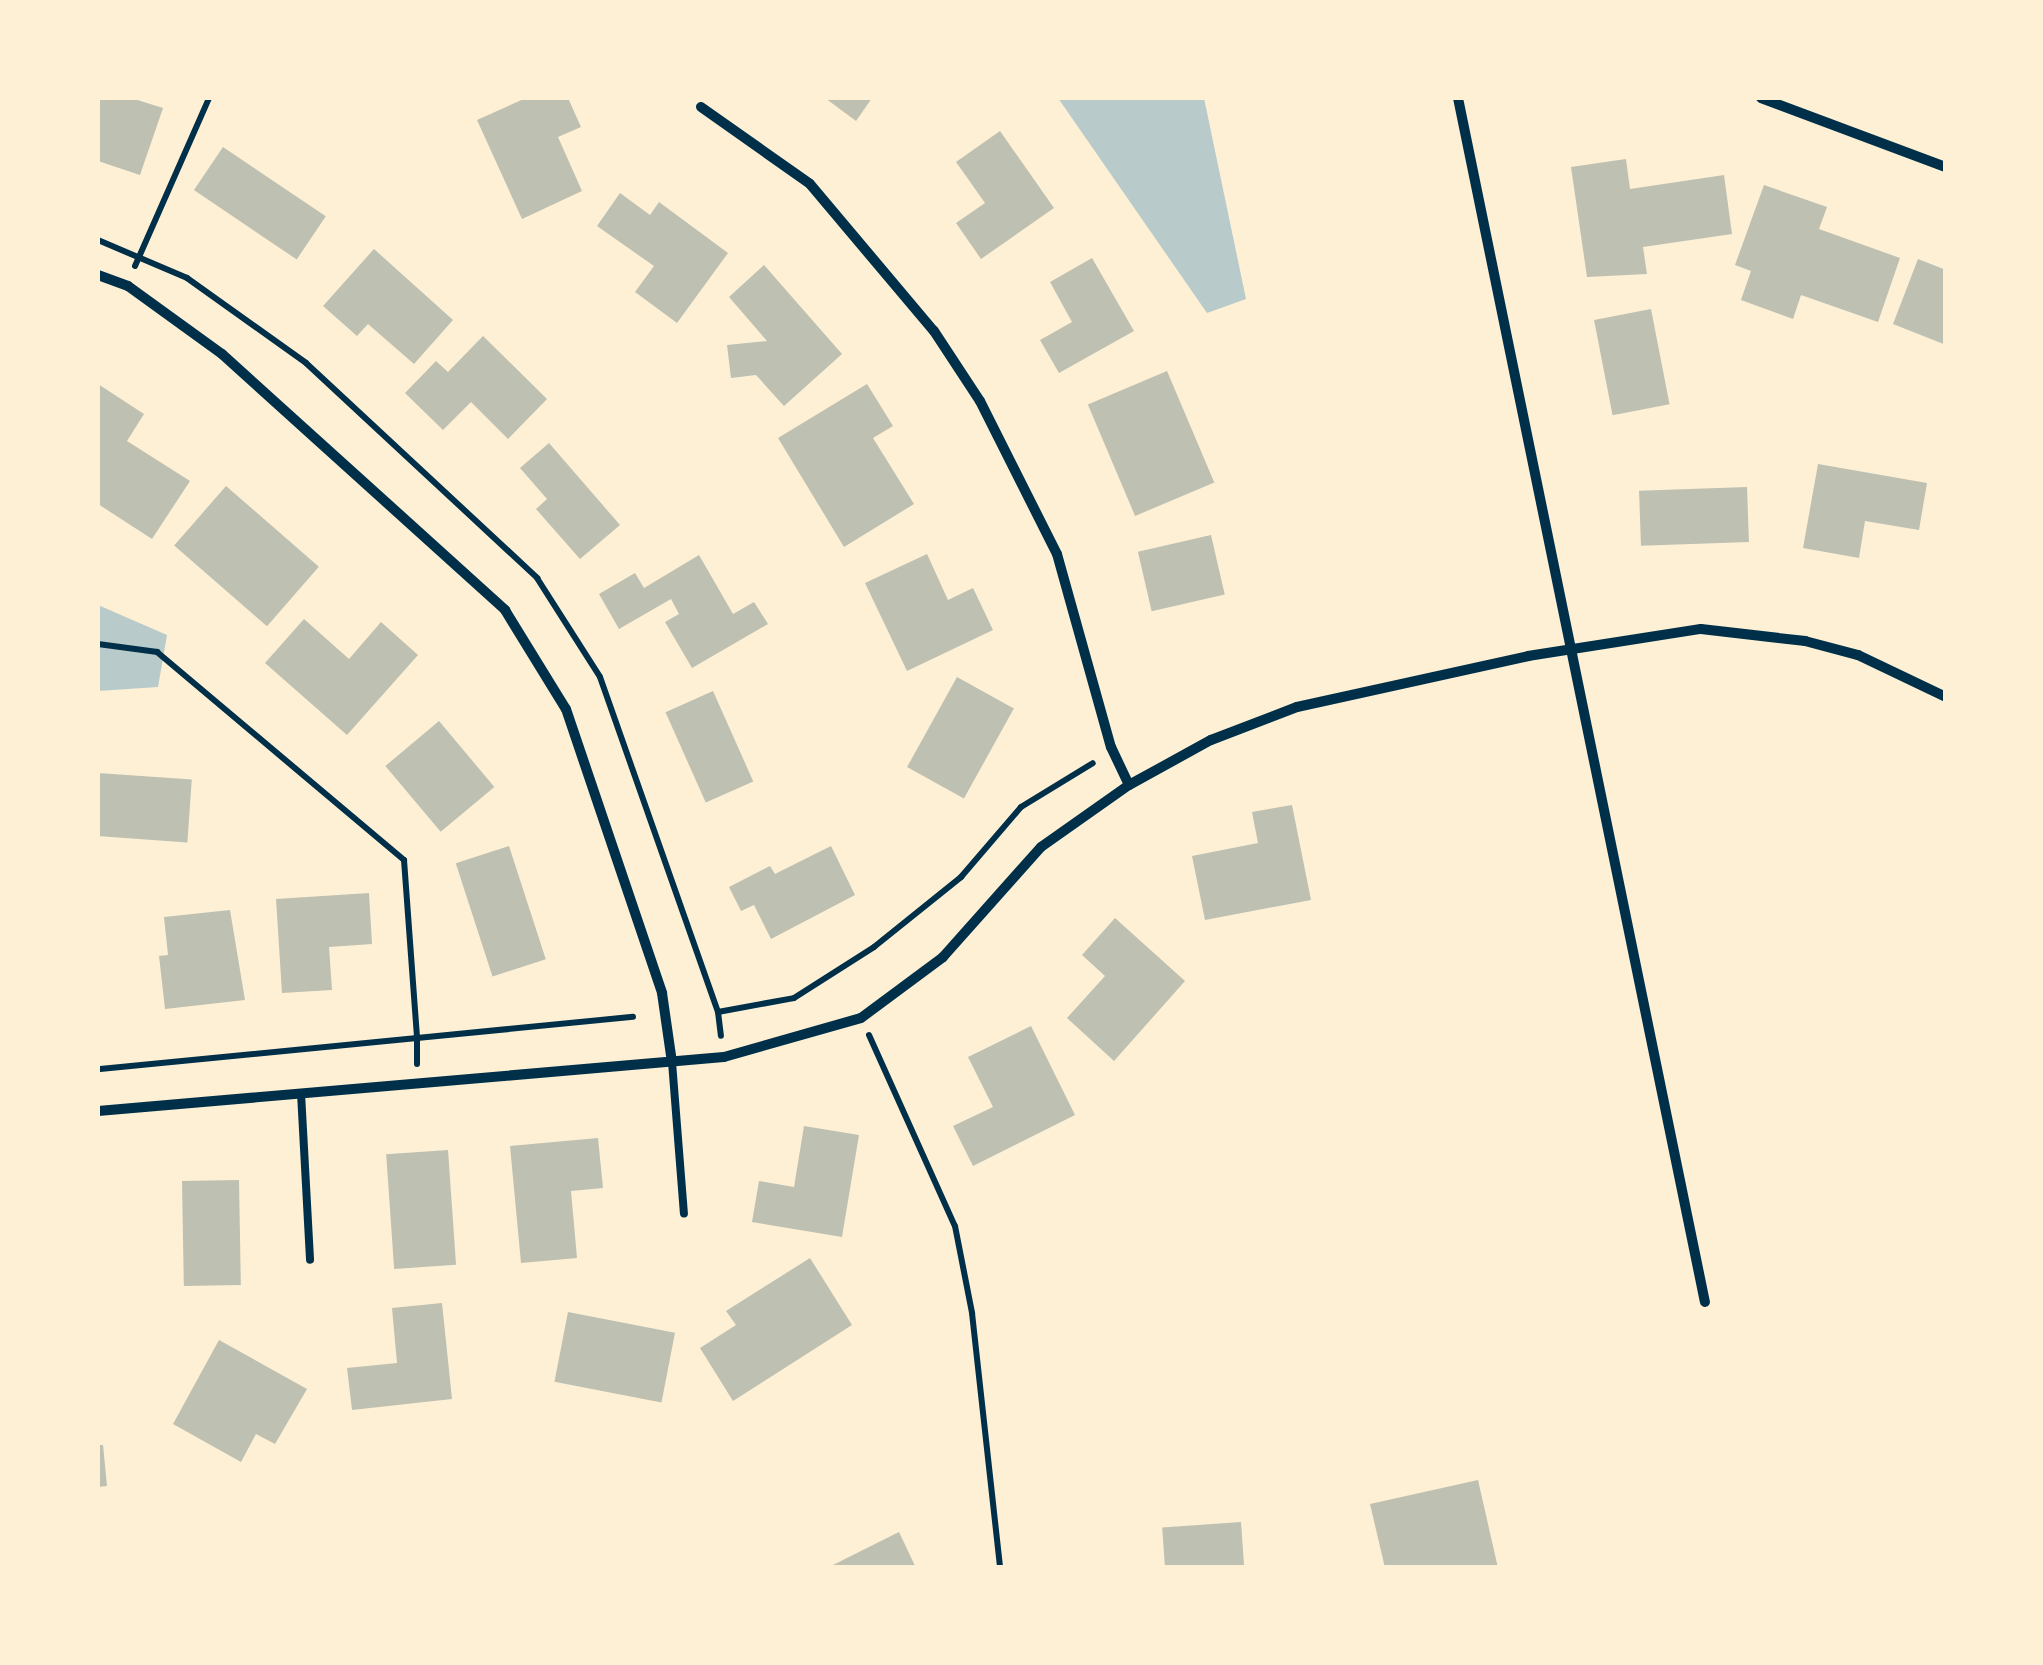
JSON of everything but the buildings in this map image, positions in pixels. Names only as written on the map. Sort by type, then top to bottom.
[{"type":"street","points":[[1458,98],[1704,1302]]},
{"type":"street","points":[[1761,98],[1946,166]]},
{"type":"street","points":[[701,107],[810,184],[934,331],[980,401],[1057,554],[1112,747],[1129,785]]},
{"type":"street","points":[[98,275],[128,286],[222,354],[448,554],[505,610],[538,655],[576,737],[662,992],[672,1062]]},
{"type":"street","points":[[98,1111],[738,1054],[862,1018],[943,957],[1041,847],[1129,785],[1248,722],[1571,650],[1702,629],[1748,633],[1858,655],[1946,697]]},
{"type":"lane","points":[[672,1062],[684,1214]]},
{"type":"lane","points":[[301,1093],[310,1260]]},
{"type":"path","points":[[128,286],[209,98]]},
{"type":"path","points":[[98,240],[140,253],[306,363],[537,578],[600,677],[718,1012],[794,998],[874,947],[961,877],[1021,807],[1093,763]]},
{"type":"path","points":[[98,644],[157,652],[404,860],[417,1038]]},
{"type":"path","points":[[98,1069],[633,1017]]},
{"type":"path","points":[[862,1018],[955,1226],[972,1312],[1000,1568]]},
{"type":"shaded area","points":[[1058,98],[1204,98],[1246,299],[1207,313]]},
{"type":"shaded area","points":[[98,605],[167,635],[158,687],[98,691]]}]
